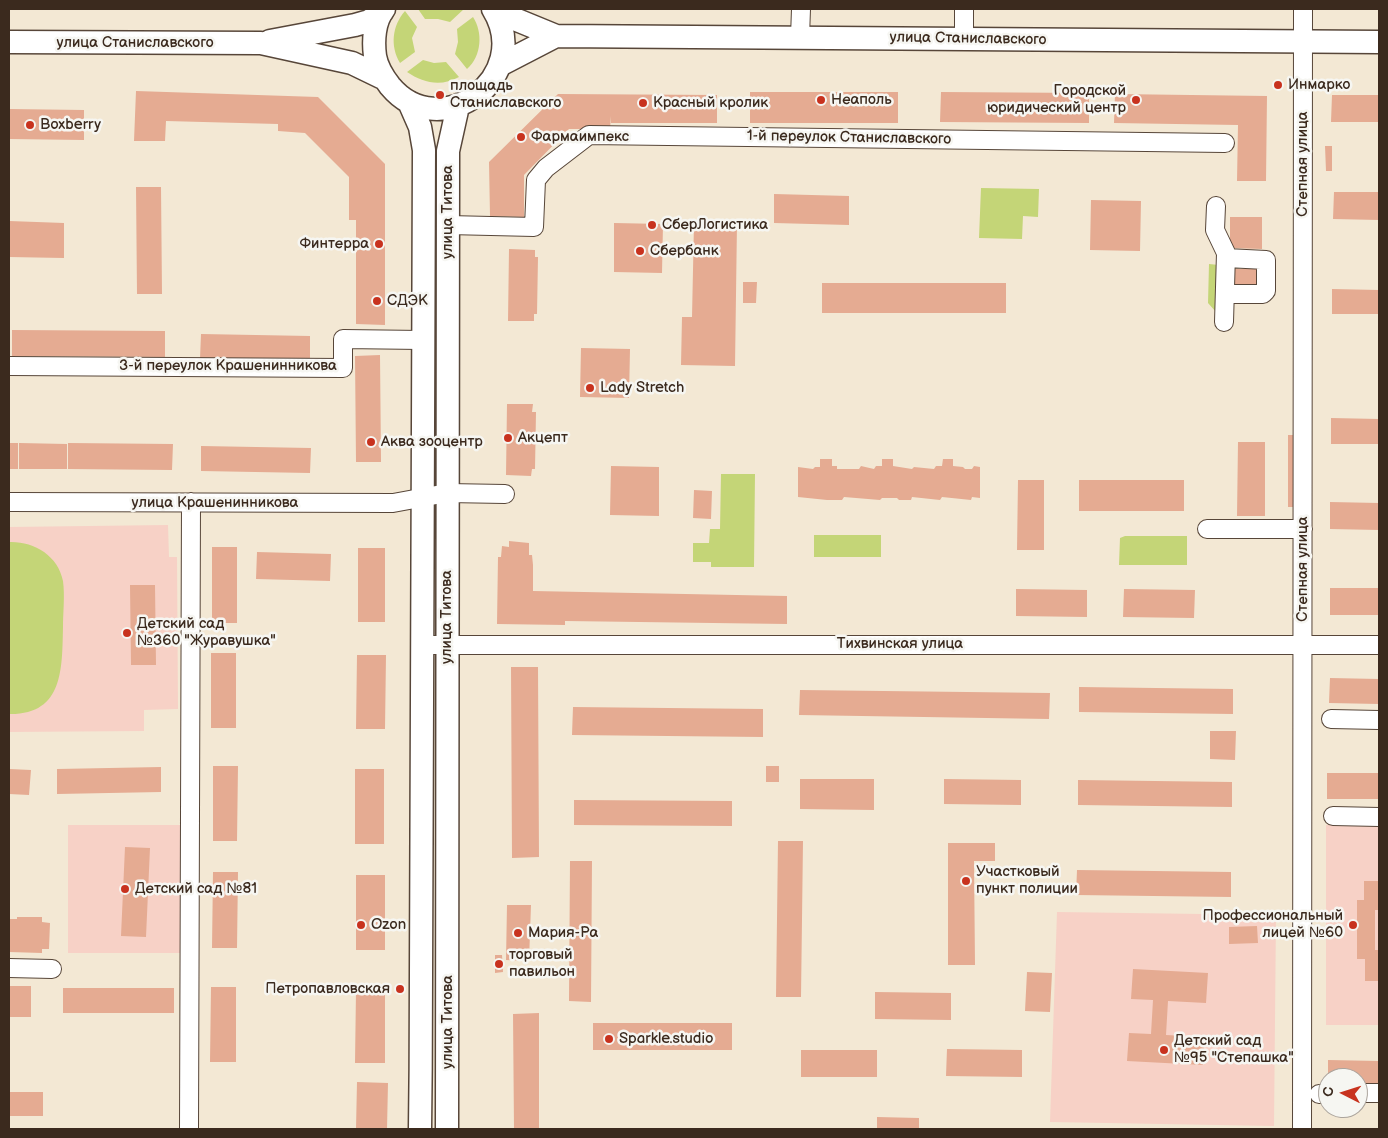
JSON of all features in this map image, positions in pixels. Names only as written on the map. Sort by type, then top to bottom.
[{"type":"main road","points":[[383,10],[376,26],[374,46],[376,63],[383,78],[396,93],[409,102],[434,108],[458,106],[476,98],[489,85],[500,65],[503,38],[494,10]]},
{"type":"main road","points":[[261,43],[355,25],[368,21],[383,10]]},
{"type":"main road","points":[[494,10],[556,36]]},
{"type":"main road","name":"улица Станиславского","points":[[556,36],[1379,42]]},
{"type":"main road","points":[[500,65],[556,36]]},
{"type":"main road","name":"улица Станиславского","points":[[9,42],[261,43]]},
{"type":"main road","points":[[261,43],[352,62],[383,78]]},
{"type":"main road","name":"улица Титова","points":[[409,102],[420,127],[424,150],[421,498],[423,892],[420,1129]]},
{"type":"main road","name":"улица Титова","points":[[447,1129],[449,882],[447,645],[448,151],[458,106]]},
{"type":"street","points":[[800,37],[801,9]]},
{"type":"street","points":[[964,9],[964,38]]},
{"type":"street","name":"Степная улица","points":[[1302,1129],[1303,9]]},
{"type":"street","name":"1-й переулок Станиславского","points":[[448,225],[534,227],[536,180],[546,168],[589,135],[1226,143]]},
{"type":"street","points":[[1216,206],[1215,230],[1225,248],[1226,258],[1224,322]]},
{"type":"street","points":[[1225,294],[1263,294],[1266,291],[1266,260],[1226,258]]},
{"type":"street","name":"3-й переулок Крашенинникова","points":[[9,366],[343,368],[343,339],[422,340]]},
{"type":"street","name":"улица Крашенинникова","points":[[9,502],[393,503],[447,493],[505,494]]},
{"type":"street","points":[[189,1129],[191,502]]},
{"type":"street","points":[[1207,529],[1303,529]]},
{"type":"street","name":"Тихвинская улица","points":[[422,646],[1379,645]]},
{"type":"street","points":[[1331,719],[1379,720]]},
{"type":"street","points":[[1333,816],[1379,817]]},
{"type":"street","points":[[9,968],[52,969]]},
{"type":"shaded area","points":[[168,525],[169,557],[177,557],[178,709],[144,710],[144,731],[9,732],[9,527]]},
{"type":"shaded area","name":"Детский сад №81","points":[[68,825],[183,825],[183,953],[68,953]]},
{"type":"shaded area","name":"Профессиональный лицей №60","points":[[1326,825],[1379,825],[1379,1025],[1326,1025]]},
{"type":"shaded area","name":"Детский сад №95 \"Степашка\"","points":[[1057,912],[1276,915],[1274,1126],[1050,1122]]},
{"type":"green space","points":[[418,9],[464,9],[450,22],[438,19],[425,19]]},
{"type":"green space","points":[[405,11],[417,27],[412,38],[415,52],[400,63],[395,50],[394,36],[397,23]]},
{"type":"green space","points":[[473,17],[478,30],[479,44],[476,58],[467,69],[455,54],[458,42],[457,29]]},
{"type":"green space","points":[[423,60],[434,63],[446,62],[459,77],[439,83],[419,79],[407,72]]},
{"type":"green space","points":[[981,188],[1039,189],[1038,217],[1023,216],[1022,239],[979,238]]},
{"type":"green space","points":[[1209,264],[1219,265],[1216,312],[1208,303]]},
{"type":"green space","points":[[721,474],[755,474],[754,567],[711,567],[711,562],[693,562],[693,543],[709,543],[710,529],[720,529]]},
{"type":"green space","points":[[814,535],[881,535],[881,557],[814,557]]},
{"type":"green space","points":[[1125,536],[1187,536],[1187,565],[1119,565],[1120,538]]},
{"type":"green space","points":[[9,542],[27,544],[43,551],[50,557],[60,572],[63,581],[64,598],[62,658],[56,686],[50,698],[40,707],[27,712],[9,714]]},
{"type":"building","points":[[136,91],[318,97],[385,164],[385,325],[356,324],[356,220],[349,220],[349,177],[305,133],[278,131],[278,124],[166,121],[165,141],[134,141]]},
{"type":"building","points":[[750,92],[898,92],[898,123],[750,123]]},
{"type":"building","points":[[941,92],[1089,93],[1089,123],[940,122]]},
{"type":"building","points":[[558,94],[717,95],[717,123],[611,123],[611,116],[610,129],[569,129],[524,175],[524,217],[490,216],[489,162]]},
{"type":"building","points":[[1115,94],[1267,96],[1266,181],[1237,181],[1238,125],[1114,123]]},
{"type":"building","points":[[1332,95],[1379,95],[1379,122],[1331,122]]},
{"type":"building","points":[[9,109],[84,110],[84,140],[9,139]]},
{"type":"building","points":[[1325,146],[1332,146],[1332,171],[1326,171]]},
{"type":"building","points":[[136,187],[161,187],[162,294],[137,294]]},
{"type":"building","points":[[1334,192],[1379,192],[1379,220],[1333,219]]},
{"type":"building","points":[[774,194],[849,196],[849,225],[774,223]]},
{"type":"building","points":[[1091,200],[1141,201],[1140,251],[1090,250]]},
{"type":"building","points":[[1230,217],[1262,217],[1262,249],[1230,248]]},
{"type":"building","points":[[9,221],[64,223],[64,258],[9,257]]},
{"type":"building","points":[[614,223],[663,224],[662,273],[614,272]]},
{"type":"building","points":[[694,223],[737,223],[735,366],[681,365],[682,317],[692,317]]},
{"type":"building","points":[[509,249],[535,250],[535,257],[538,257],[537,314],[534,314],[534,321],[508,321]]},
{"type":"building","points":[[1234,269],[1257,269],[1257,284],[1234,284]]},
{"type":"building","points":[[743,282],[757,282],[756,303],[743,303]]},
{"type":"building","points":[[822,283],[1006,283],[1006,313],[822,313]]},
{"type":"building","points":[[1332,289],[1379,290],[1379,314],[1332,314]]},
{"type":"building","points":[[12,330],[165,331],[165,357],[12,356]]},
{"type":"building","points":[[201,334],[310,336],[310,361],[200,359]]},
{"type":"building","points":[[581,348],[630,349],[629,398],[580,397]]},
{"type":"building","points":[[380,355],[381,462],[356,462],[355,356]]},
{"type":"building","points":[[507,404],[533,404],[532,412],[536,412],[535,469],[532,469],[531,476],[506,475]]},
{"type":"building","points":[[1331,418],[1379,419],[1379,444],[1331,444]]},
{"type":"building","points":[[1288,435],[1295,435],[1295,507],[1288,507]]},
{"type":"building","points":[[1238,442],[1265,442],[1265,516],[1237,516]]},
{"type":"building","points":[[9,443],[18,443],[18,469],[9,469]]},
{"type":"building","points":[[19,443],[67,444],[67,469],[19,469]]},
{"type":"building","points":[[68,443],[173,444],[172,470],[68,469]]},
{"type":"building","points":[[201,446],[311,448],[310,473],[201,471]]},
{"type":"building","points":[[820,459],[832,459],[832,466],[837,466],[837,469],[859,469],[861,466],[874,469],[876,466],[882,466],[882,459],[893,459],[893,466],[912,469],[914,467],[934,469],[936,466],[942,466],[943,459],[953,459],[953,466],[965,469],[972,469],[974,466],[980,467],[980,498],[972,497],[971,500],[942,497],[940,500],[912,497],[911,500],[882,498],[880,500],[844,497],[842,500],[827,500],[798,497],[798,467],[813,469],[820,467]]},
{"type":"building","points":[[611,466],[659,467],[659,516],[610,515]]},
{"type":"building","points":[[1018,480],[1044,480],[1044,550],[1017,550]]},
{"type":"building","points":[[1079,480],[1184,480],[1184,511],[1079,511]]},
{"type":"building","points":[[694,490],[712,491],[711,519],[693,518]]},
{"type":"building","points":[[1330,502],[1379,503],[1379,530],[1330,529]]},
{"type":"building","points":[[509,541],[529,543],[529,555],[532,555],[533,565],[533,591],[787,596],[787,624],[565,621],[565,625],[497,624],[498,557],[501,557],[502,546],[509,547]]},
{"type":"building","points":[[212,547],[237,547],[237,623],[212,623]]},
{"type":"building","points":[[358,548],[385,548],[385,622],[358,622]]},
{"type":"building","points":[[257,552],[331,554],[330,581],[256,579]]},
{"type":"building","points":[[130,585],[155,585],[156,665],[131,665]]},
{"type":"building","points":[[1330,588],[1379,588],[1379,615],[1330,615]]},
{"type":"building","points":[[1016,589],[1087,590],[1087,617],[1016,616]]},
{"type":"building","points":[[1124,589],[1195,590],[1194,618],[1123,617]]},
{"type":"building","points":[[211,653],[236,653],[236,728],[211,728]]},
{"type":"building","points":[[357,655],[386,655],[385,729],[356,729]]},
{"type":"building","points":[[511,667],[538,667],[539,857],[512,858]]},
{"type":"building","points":[[1330,678],[1379,679],[1379,704],[1329,703]]},
{"type":"building","points":[[1079,687],[1233,689],[1233,714],[1079,712]]},
{"type":"building","points":[[800,690],[1050,693],[1049,719],[799,715]]},
{"type":"building","points":[[573,707],[763,709],[763,737],[572,735]]},
{"type":"building","points":[[1210,731],[1236,731],[1235,760],[1210,759]]},
{"type":"building","points":[[213,766],[238,766],[237,841],[213,841]]},
{"type":"building","points":[[766,766],[779,766],[779,782],[766,782]]},
{"type":"building","points":[[161,767],[161,792],[57,794],[57,769]]},
{"type":"building","points":[[9,769],[31,770],[29,795],[9,794]]},
{"type":"building","points":[[355,769],[384,769],[384,844],[355,844]]},
{"type":"building","points":[[1327,773],[1379,773],[1379,799],[1327,799]]},
{"type":"building","points":[[800,779],[874,779],[874,810],[800,809]]},
{"type":"building","points":[[944,779],[1021,780],[1021,805],[944,804]]},
{"type":"building","points":[[1078,780],[1232,782],[1232,807],[1078,805]]},
{"type":"building","points":[[574,800],[732,801],[732,826],[574,825]]},
{"type":"building","points":[[778,841],[803,841],[801,997],[776,997]]},
{"type":"building","points":[[948,843],[995,843],[995,861],[974,861],[975,965],[948,965]]},
{"type":"building","points":[[125,847],[150,848],[146,937],[121,936]]},
{"type":"building","points":[[570,861],[592,861],[591,1002],[569,1001]]},
{"type":"building","points":[[1077,870],[1231,872],[1231,897],[1076,895]]},
{"type":"building","points":[[213,872],[238,872],[237,948],[212,948]]},
{"type":"building","points":[[356,875],[385,875],[385,950],[356,950]]},
{"type":"building","points":[[1364,881],[1379,881],[1379,910],[1375,910],[1375,950],[1379,950],[1379,981],[1365,981],[1365,959],[1357,959],[1357,900],[1364,900]]},
{"type":"building","name":"Мария-Ра","points":[[507,905],[531,905],[529,961],[506,960]]},
{"type":"building","points":[[17,917],[42,917],[42,922],[50,923],[49,949],[42,949],[42,953],[9,952],[9,919],[17,919]]},
{"type":"building","points":[[1257,926],[1258,943],[1229,944],[1229,927]]},
{"type":"building","name":"торговый павильон","points":[[495,955],[502,955],[503,972],[495,973]]},
{"type":"building","points":[[1133,969],[1208,973],[1206,1003],[1168,1001],[1166,1035],[1205,1037],[1203,1065],[1127,1061],[1129,1033],[1151,1034],[1153,1000],[1131,999]]},
{"type":"building","points":[[1027,972],[1052,973],[1050,1012],[1025,1011]]},
{"type":"building","points":[[9,986],[31,986],[31,1017],[9,1017]]},
{"type":"building","points":[[211,987],[236,987],[236,1062],[210,1062]]},
{"type":"building","points":[[63,988],[174,988],[174,1013],[63,1013]]},
{"type":"building","points":[[356,991],[385,991],[385,1063],[355,1063]]},
{"type":"building","points":[[875,992],[951,993],[951,1020],[875,1019]]},
{"type":"building","points":[[539,1013],[539,1129],[514,1129],[513,1014]]},
{"type":"building","points":[[593,1023],[732,1023],[732,1050],[593,1050]]},
{"type":"building","points":[[947,1049],[1022,1050],[1022,1077],[946,1076]]},
{"type":"building","points":[[801,1050],[877,1050],[877,1077],[801,1077]]},
{"type":"building","points":[[1328,1060],[1379,1061],[1379,1086],[1368,1086],[1368,1068],[1328,1068]]},
{"type":"building","points":[[357,1082],[388,1083],[387,1129],[356,1129]]},
{"type":"building","points":[[9,1092],[43,1092],[43,1116],[9,1116]]},
{"type":"building","points":[[877,1117],[919,1118],[919,1129],[877,1129]]},
{"type":"place","name":"Инмарко","points":[[1278,85]]},
{"type":"place","name":"площадь Станиславского","points":[[440,95]]},
{"type":"place","name":"Неаполь","points":[[821,100]]},
{"type":"place","name":"Городской юридический центр","points":[[1136,100]]},
{"type":"place","name":"Красный кролик","points":[[643,103]]},
{"type":"place","name":"Boxberry","points":[[30,125]]},
{"type":"place","name":"Фармаимпекс","points":[[521,137]]},
{"type":"place","name":"СберЛогистика","points":[[652,225]]},
{"type":"place","name":"Финтерра","points":[[379,244]]},
{"type":"place","name":"Сбербанк","points":[[640,251]]},
{"type":"place","name":"СДЭК","points":[[377,301]]},
{"type":"place","name":"Lady Stretch","points":[[590,388]]},
{"type":"place","name":"Акцепт","points":[[508,438]]},
{"type":"place","name":"Аква зооцентр","points":[[371,442]]},
{"type":"place","name":"Детский сад №360 \"Журавушка\"","points":[[127,633]]},
{"type":"place","name":"Участковый пункт полиции","points":[[966,881]]},
{"type":"place","name":"Детский сад №81","points":[[125,889]]},
{"type":"place","name":"Ozon","points":[[361,925]]},
{"type":"place","name":"Профессиональный лицей №60","points":[[1353,925]]},
{"type":"place","name":"Мария-Ра","points":[[518,933]]},
{"type":"place","name":"торговый павильон","points":[[499,964]]},
{"type":"place","name":"Петропавловская","points":[[400,989]]},
{"type":"place","name":"Sparkle.studio","points":[[609,1039]]},
{"type":"place","name":"Детский сад №95 \"Степашка\"","points":[[1164,1050]]}]
